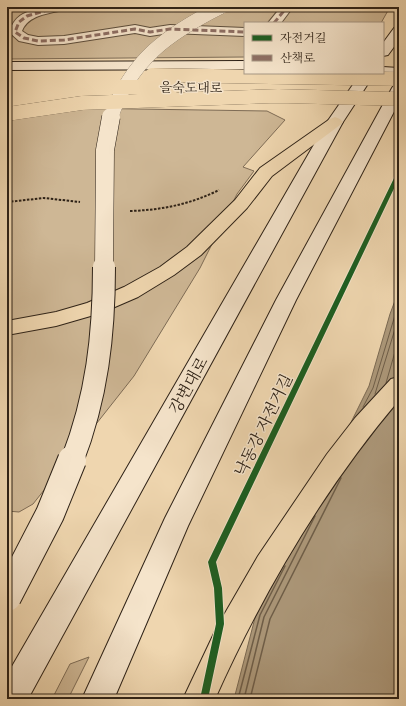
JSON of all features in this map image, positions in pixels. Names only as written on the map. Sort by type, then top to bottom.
[{"type":"highway","name":"을숙도대로","points":[[7,76],[143,75],[399,79]]},
{"type":"highway","name":"을숙도대로","points":[[7,87],[288,88],[399,91]]},
{"type":"highway","points":[[7,114],[82,103],[278,96],[399,99]]},
{"type":"highway","points":[[7,328],[56,319],[94,308],[131,292],[167,271],[194,251],[241,204],[266,172],[335,122]]},
{"type":"highway","points":[[199,699],[228,637],[268,565],[336,461],[364,424],[399,385]]},
{"type":"main road","points":[[58,7],[27,16],[18,22],[15,32],[24,38],[38,41],[64,40],[135,29],[150,32],[170,29],[244,32]]},
{"type":"main road","points":[[7,597],[24,566],[58,496],[80,440],[99,360],[104,308],[105,164],[107,129],[118,96],[144,57],[176,32],[202,16],[221,7]]},
{"type":"main road","points":[[275,22],[281,17],[282,12],[287,7]]},
{"type":"main road","points":[[384,51],[399,31]]},
{"type":"main road","name":"을숙도대로","points":[[7,66],[244,65]]},
{"type":"main road","points":[[384,71],[399,72]]},
{"type":"main road","name":"강변대로","points":[[11,699],[335,122],[367,74]]},
{"type":"main road","points":[[98,699],[175,526],[286,300],[399,88]]},
{"type":"path","points":[[124,211],[152,211],[170,208],[208,195],[221,188]]},
{"type":"path","points":[[7,202],[30,197],[50,197],[82,202]]},
{"type":"shaded area","points":[[7,7],[390,7],[382,22],[244,22],[244,57],[7,59]]},
{"type":"shaded area","points":[[7,107],[267,111],[285,120],[243,167],[254,171],[237,194],[200,268],[134,376],[33,504],[19,512],[7,511]]},
{"type":"shaded area","points":[[89,657],[68,699],[52,699],[70,664]]},
{"type":"water","points":[[399,290],[399,699],[234,699],[256,614],[369,386],[390,314]]},
{"type":"marked path","points":[[58,7],[27,16],[19,22],[15,32],[24,38],[38,41],[64,40],[135,29],[150,32],[170,29],[244,32]]},
{"type":"marked path","points":[[275,22],[287,7]]},
{"type":"cycle path","name":"낙동강 자전거길","points":[[204,699],[220,624],[218,588],[212,562],[399,173]]}]
